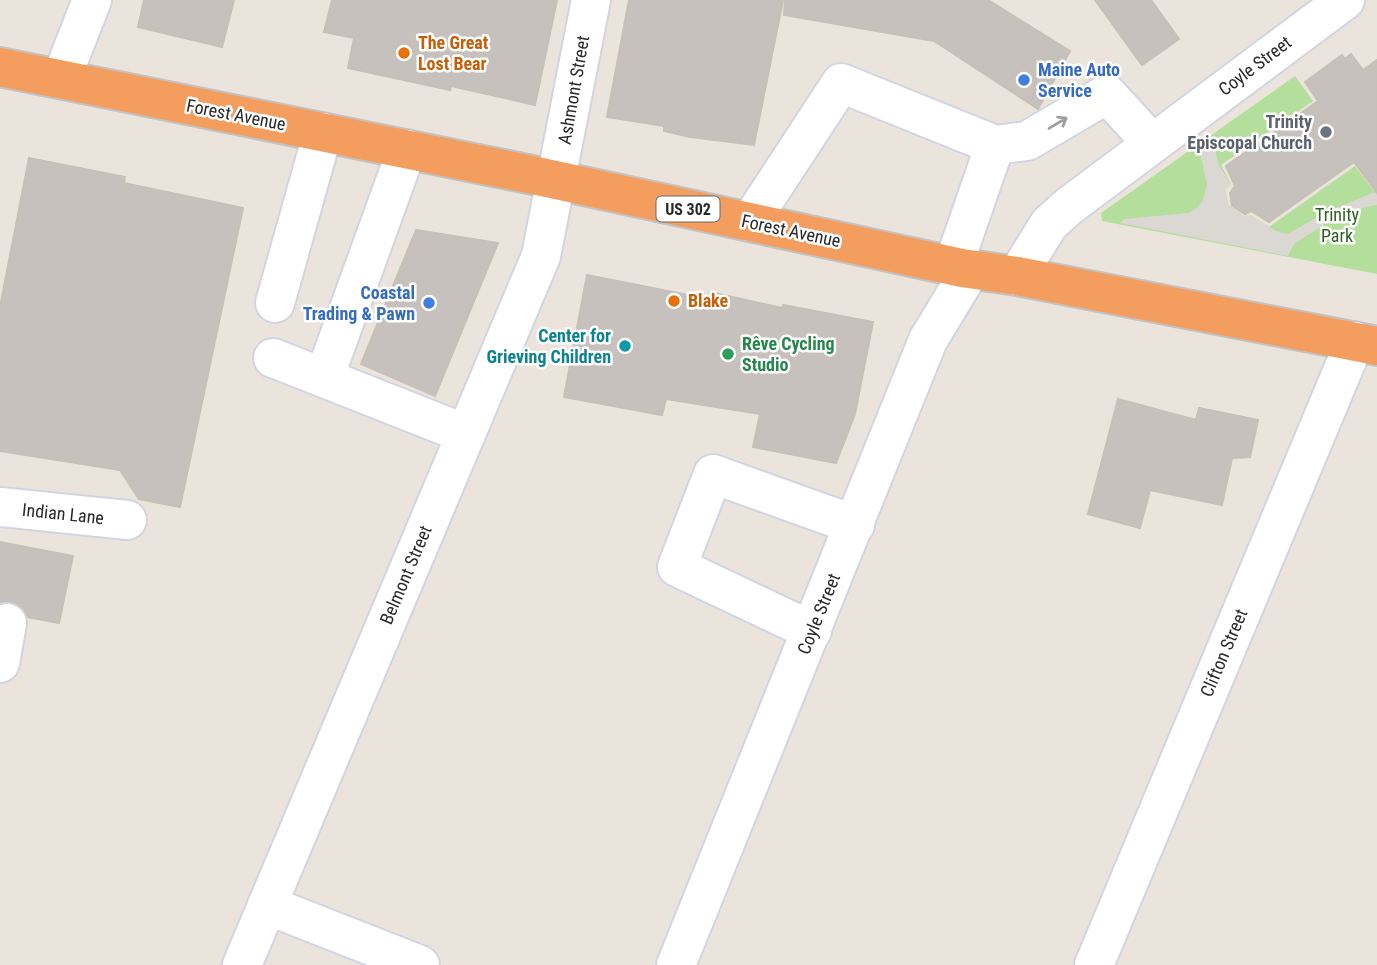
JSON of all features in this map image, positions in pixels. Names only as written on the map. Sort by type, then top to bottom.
[{"type":"highway","name":"Forest Avenue","points":[[0,67],[558,180],[962,267],[1366,344]]},
{"type":"street","points":[[61,79],[92,0]]},
{"type":"street","name":"Ashmont Street","points":[[558,180],[591,0]]},
{"type":"street","name":"Coyle Street","points":[[1017,276],[1049,224],[1069,206],[1345,0]]},
{"type":"street","points":[[750,222],[841,83],[995,145],[1027,141],[1107,94],[1152,144]]},
{"type":"street","points":[[275,303],[323,132]]},
{"type":"street","name":"Coyle Street","points":[[676,965],[928,340],[962,267],[995,145]]},
{"type":"street","points":[[324,378],[407,149]]},
{"type":"street","name":"Belmont Street","points":[[242,965],[541,256],[558,180]]},
{"type":"street","name":"Clifton Street","points":[[1094,965],[1366,344]]},
{"type":"street","points":[[273,358],[466,434]]},
{"type":"street","points":[[812,631],[677,567],[713,474],[855,525]]},
{"type":"street","name":"Indian Lane","points":[[0,507],[127,520]]},
{"type":"street","points":[[0,663],[6,623]]},
{"type":"street","points":[[267,905],[420,965]]},
{"type":"green space","name":"Trinity Park","points":[[1295,76],[1313,101],[1221,165],[1231,184],[1225,189],[1228,205],[1244,216],[1250,215],[1269,227],[1355,166],[1374,191],[1377,190],[1377,274],[1102,221],[1101,213]]},
{"type":"shaded area","points":[[1212,135],[1218,163],[1231,184],[1225,189],[1228,205],[1276,231],[1288,234],[1326,212],[1375,192],[1377,205],[1365,207],[1325,224],[1294,244],[1288,256],[1120,223],[1124,219],[1188,213],[1198,207],[1203,200],[1207,184],[1200,153],[1194,147]]},
{"type":"building","points":[[144,0],[234,0],[222,47],[138,27]]},
{"type":"building","points":[[332,0],[557,0],[535,105],[451,86],[450,90],[348,68],[354,38],[324,32]]},
{"type":"building","points":[[629,0],[783,0],[754,145],[690,137],[664,131],[664,126],[607,117]]},
{"type":"building","name":"Maine Auto Service","points":[[785,0],[988,0],[1070,51],[1038,109],[934,41],[784,15]]},
{"type":"building","points":[[1095,0],[1151,0],[1179,39],[1142,65]]},
{"type":"building","name":"Trinity Episcopal Church","points":[[1351,54],[1363,70],[1377,60],[1377,193],[1354,162],[1269,222],[1251,211],[1245,214],[1232,206],[1230,193],[1235,186],[1226,166],[1318,101],[1305,82],[1342,55],[1345,59]]},
{"type":"building","points":[[29,158],[125,177],[124,183],[243,208],[180,507],[139,499],[120,470],[0,451],[0,307]]},
{"type":"building","name":"Coastal Trading & Pawn","points":[[416,230],[498,243],[435,396],[361,364]]},
{"type":"building","points":[[587,275],[708,299],[710,292],[782,308],[783,305],[873,322],[855,414],[836,463],[753,447],[760,414],[666,399],[662,415],[564,397]]},
{"type":"building","points":[[1118,399],[1196,420],[1199,408],[1258,420],[1250,457],[1232,458],[1222,505],[1150,490],[1140,528],[1088,514]]},
{"type":"building","points":[[0,542],[73,556],[59,623],[28,617],[20,606],[11,602],[0,602]]},
{"type":"place","name":"The Great Lost Bear","points":[[404,53]]},
{"type":"place","name":"Maine Auto Service","points":[[1024,80]]},
{"type":"place","name":"Trinity Episcopal Church","points":[[1326,132]]},
{"type":"place","name":"Blake","points":[[674,301]]},
{"type":"place","name":"Coastal Trading & Pawn","points":[[429,303]]},
{"type":"place","name":"Center for Grieving Children","points":[[625,346]]},
{"type":"place","name":"Rêve Cycling Studio","points":[[728,354]]}]
